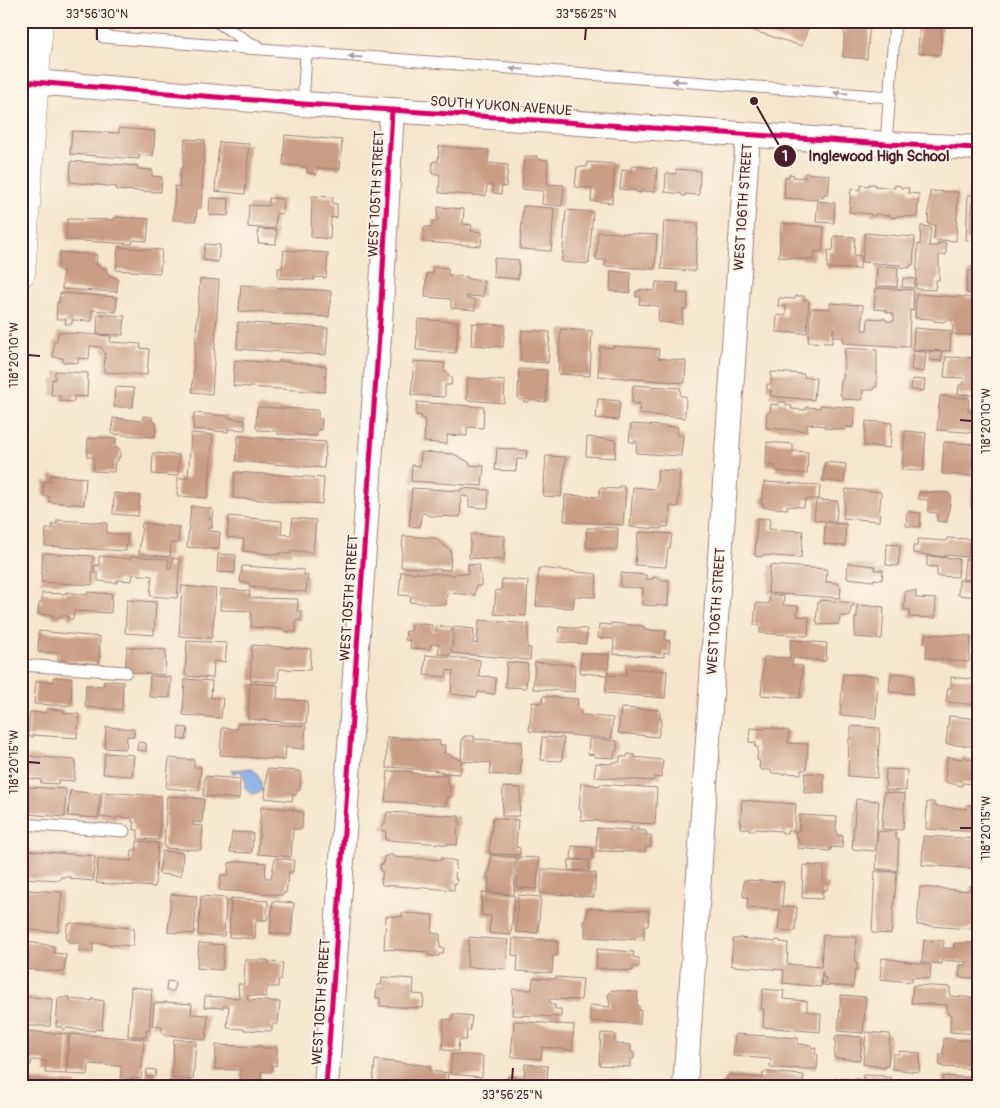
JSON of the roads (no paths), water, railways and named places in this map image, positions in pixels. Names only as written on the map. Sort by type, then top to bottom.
[{"type":"street","points":[[21,273],[28,81],[38,21]]},
{"type":"street","name":"SOUTH YUKON AVENUE","points":[[28,81],[303,104],[886,144],[979,148]]},
{"type":"street","name":"WEST 105TH STREET","points":[[326,1087],[380,321],[392,110]]},
{"type":"street","name":"WEST 106TH STREET","points":[[685,1087],[748,135]]},
{"type":"lane","points":[[104,21],[103,37],[890,97]]},
{"type":"lane","points":[[216,21],[248,42],[266,49]]},
{"type":"lane","points":[[886,144],[895,21]]},
{"type":"lane","points":[[303,104],[306,53]]},
{"type":"lane","points":[[21,665],[126,672]]},
{"type":"lane","points":[[21,824],[124,831]]},
{"type":"water","points":[[250,768],[258,774],[263,791],[252,794],[245,788],[242,774],[237,771],[235,774],[232,772],[233,770]]},
{"type":"place","name":"Inglewood High School","points":[[754,101]]}]
